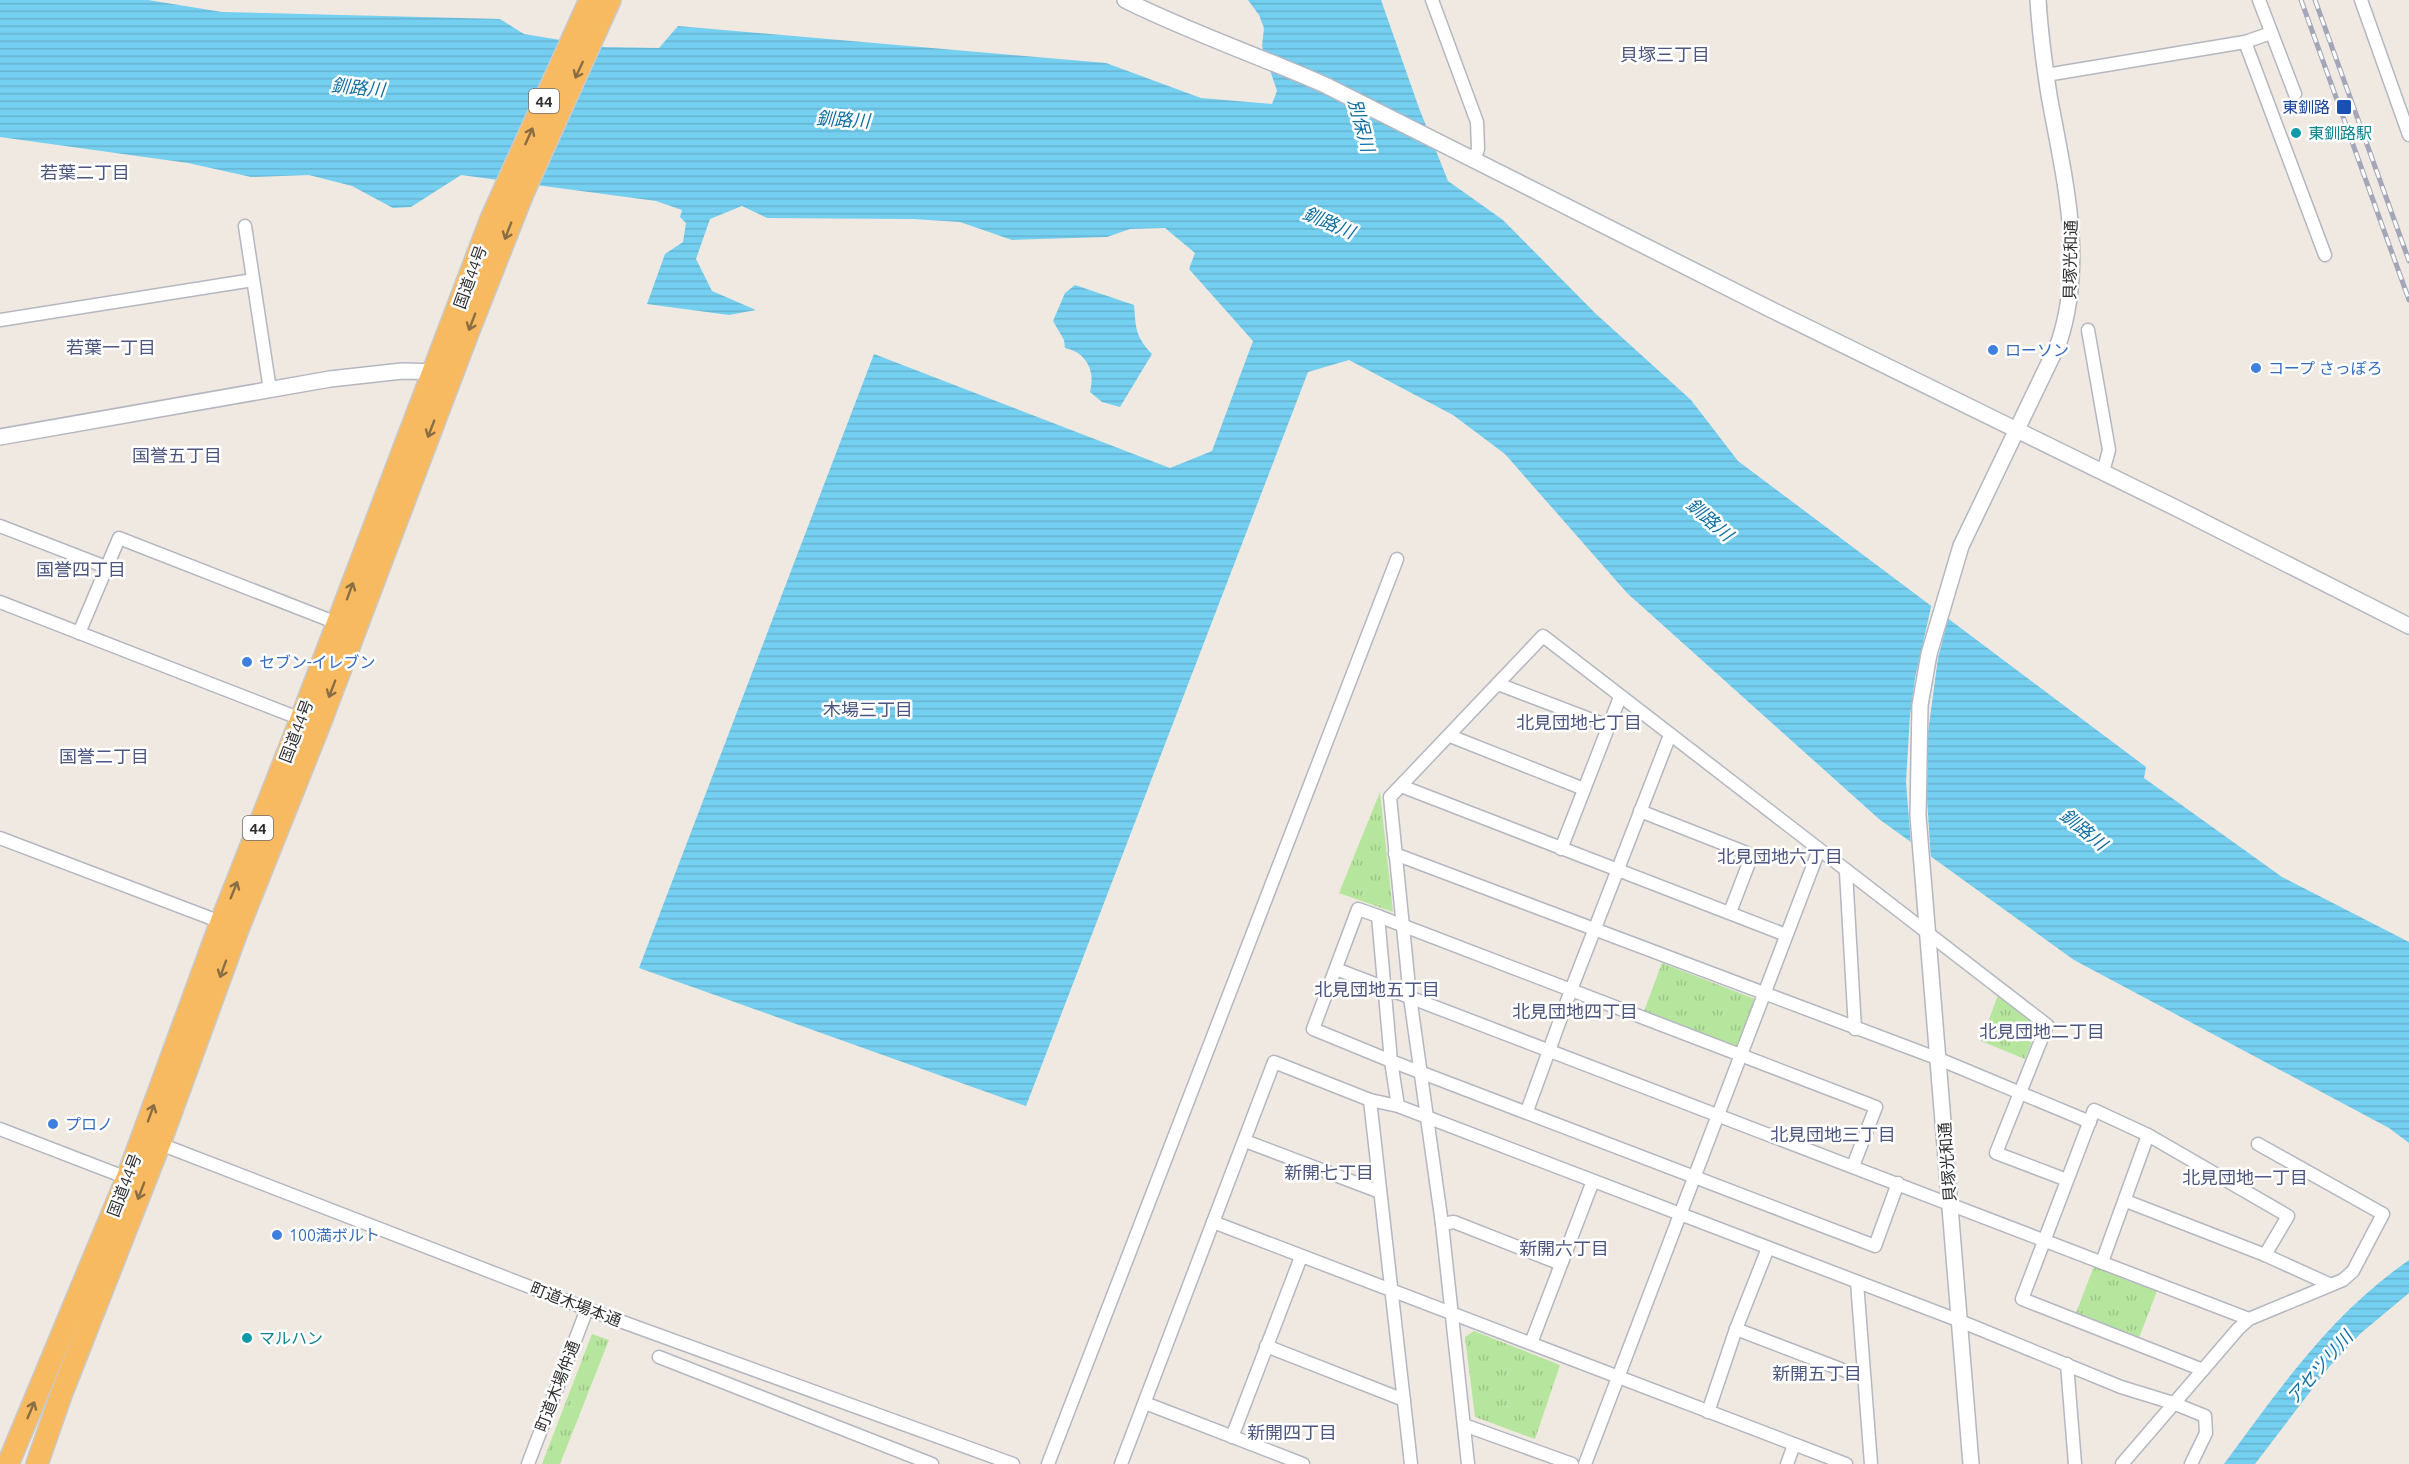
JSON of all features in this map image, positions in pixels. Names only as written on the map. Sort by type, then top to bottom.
[{"type":"highway","name":"国道44号","points":[[37,1464],[229,926],[310,723],[514,191],[597,8]]},
{"type":"highway","name":"国道44号","points":[[8,1464],[127,1178],[151,1140]]},
{"type":"street","points":[[1125,0],[1174,25],[1253,53],[1327,86],[2409,626]]},
{"type":"street","points":[[1432,0],[1477,122],[1478,149],[1474,161]]},
{"type":"street","name":"貝塚光和通","points":[[1971,1464],[1921,861],[1917,767],[1920,705],[1929,654],[1960,546],[2059,342],[2068,316],[2072,294],[2072,223],[2046,75],[2038,0]]},
{"type":"street","points":[[2259,0],[2295,94]]},
{"type":"street","points":[[2361,0],[2409,135]]},
{"type":"street","points":[[2046,75],[2245,42],[2271,33]]},
{"type":"street","points":[[2245,42],[2325,255]]},
{"type":"street","points":[[245,226],[270,390]]},
{"type":"street","points":[[0,320],[253,280]]},
{"type":"street","points":[[2088,330],[2109,450],[2103,472]]},
{"type":"street","points":[[0,437],[330,379],[402,370],[443,372]]},
{"type":"street","points":[[0,526],[106,567]]},
{"type":"street","points":[[79,633],[119,538],[346,627]]},
{"type":"street","points":[[1048,1464],[1397,559]]},
{"type":"street","points":[[0,602],[310,723]]},
{"type":"street","points":[[1468,1464],[1442,1224],[1410,997],[1390,797],[1543,636],[2046,1025],[1996,1153],[2067,1180]]},
{"type":"street","points":[[1498,684],[1608,726]]},
{"type":"street","points":[[1561,849],[1620,697]]},
{"type":"street","points":[[1527,1111],[1570,990],[1670,735]]},
{"type":"street","points":[[1450,736],[1584,789]]},
{"type":"street","points":[[1401,786],[1786,935]]},
{"type":"street","points":[[1640,811],[1752,855],[1730,912]]},
{"type":"street","points":[[0,838],[229,926]]},
{"type":"street","points":[[1585,1464],[1819,850]]},
{"type":"street","points":[[1395,854],[1594,931],[1939,1059],[2090,1122]]},
{"type":"street","points":[[1846,872],[1855,1029]]},
{"type":"street","points":[[1853,1166],[1876,1107],[1358,909],[1313,1029],[1875,1246],[1898,1183]]},
{"type":"street","points":[[1378,916],[1391,1061],[1398,1106]]},
{"type":"street","points":[[1336,969],[2249,1319]]},
{"type":"street","points":[[1121,1464],[1274,1062],[1370,1100],[1398,1106],[1680,1213],[1960,1321],[2121,1387],[2173,1403],[2205,1416],[2206,1433],[2191,1464]]},
{"type":"street","points":[[1370,1100],[1411,1464]]},
{"type":"street","points":[[2203,1370],[2022,1299],[2094,1110],[2148,1136],[2288,1216],[2265,1255]]},
{"type":"street","points":[[0,1129],[127,1178]]},
{"type":"street","points":[[2102,1262],[2148,1136]]},
{"type":"street","name":"町道木場本通","points":[[151,1140],[586,1309],[1013,1464]]},
{"type":"street","points":[[1245,1141],[1380,1192]]},
{"type":"street","points":[[2122,1464],[2173,1403],[2249,1319],[2343,1280],[2354,1271],[2383,1214],[2258,1144]]},
{"type":"street","points":[[1531,1343],[1593,1181]]},
{"type":"street","points":[[2126,1201],[2265,1255],[2329,1284]]},
{"type":"street","points":[[1213,1222],[1846,1464]]},
{"type":"street","points":[[1442,1224],[1454,1222],[1561,1264]]},
{"type":"street","points":[[1708,1412],[1736,1329],[1768,1248]]},
{"type":"street","points":[[1232,1437],[1300,1257]]},
{"type":"street","points":[[1857,1282],[1871,1464]]},
{"type":"street","name":"町道木場仲通","points":[[528,1464],[586,1309]]},
{"type":"street","points":[[1736,1329],[1864,1378]]},
{"type":"street","points":[[1266,1346],[1404,1400]]},
{"type":"street","points":[[659,1357],[933,1464]]},
{"type":"street","points":[[2067,1364],[2075,1464]]},
{"type":"street","points":[[1145,1403],[1303,1464]]},
{"type":"street","points":[[1464,1425],[1572,1464]]},
{"type":"street","points":[[1787,1464],[1794,1446]]},
{"type":"green space","points":[[1380,792],[1393,912],[1339,893]]},
{"type":"green space","points":[[1662,963],[1755,999],[1737,1047],[1644,1011]]},
{"type":"green space","points":[[1998,995],[2038,1026],[2025,1059],[1981,1041]]},
{"type":"green space","points":[[2094,1266],[2157,1291],[2139,1338],[2076,1313]]},
{"type":"green space","points":[[1474,1331],[1560,1365],[1535,1439],[1475,1417],[1465,1337]]},
{"type":"green space","points":[[592,1334],[609,1340],[560,1464],[542,1464]]},
{"type":"water","points":[[0,0],[148,0],[222,12],[500,19],[524,34],[603,47],[659,48],[678,26],[1106,63],[1201,98],[1272,104],[1277,91],[1262,46],[1264,28],[1259,15],[1248,0],[1381,0],[1419,108],[1448,181],[1503,220],[1595,313],[1691,400],[1738,461],[2146,767],[2144,778],[2282,877],[2409,942],[2409,1143],[2389,1128],[2074,960],[1879,819],[1627,593],[1505,454],[1453,415],[1349,360],[1308,372],[1026,1106],[639,968],[874,354],[1170,468],[1212,451],[1253,341],[1189,269],[1195,253],[1165,228],[1130,229],[1107,237],[1012,240],[960,222],[913,219],[767,218],[742,206],[710,219],[696,259],[712,291],[756,310],[729,315],[647,304],[665,254],[683,242],[686,223],[680,217],[682,210],[656,201],[461,175],[411,207],[393,208],[352,186],[309,175],[251,177],[188,163],[0,137]]},
{"type":"water","points":[[1075,285],[1134,305],[1137,331],[1142,342],[1152,354],[1120,407],[1102,402],[1090,392],[1092,377],[1088,364],[1079,354],[1065,348],[1064,340],[1053,321],[1065,293]]},
{"type":"water","name":"アセツリ川","points":[[2409,1260],[2409,1293],[2361,1333],[2329,1367],[2255,1464],[2224,1464],[2286,1380],[2330,1329],[2380,1282]]},
{"type":"pier","points":[[1932,603],[1949,616],[1938,658],[1928,733],[1927,799],[1931,860],[1911,845],[1906,782],[1915,678]]},
{"type":"railway","points":[[2301,0],[2409,300]]},
{"type":"railway","points":[[2315,0],[2409,261]]},
{"type":"place","name":"東釧路","points":[[2344,107]]},
{"type":"place","name":"東釧路駅","points":[[2296,133]]},
{"type":"place","name":"ローソン","points":[[1993,350]]},
{"type":"place","name":"コープ さっぽろ","points":[[2256,368]]},
{"type":"place","name":"セブン-イレブン","points":[[247,662]]},
{"type":"place","name":"プロノ","points":[[53,1124]]},
{"type":"place","name":"100満ボルト","points":[[277,1235]]},
{"type":"place","name":"マルハン","points":[[247,1338]]},
{"type":"district","name":"貝塚三丁目","points":[[1665,54]]},
{"type":"district","name":"若葉二丁目","points":[[85,172]]},
{"type":"district","name":"若葉一丁目","points":[[111,347]]},
{"type":"district","name":"国誉五丁目","points":[[177,455]]},
{"type":"district","name":"国誉四丁目","points":[[81,569]]},
{"type":"district","name":"木場三丁目","points":[[868,709]]},
{"type":"district","name":"北見団地七丁目","points":[[1579,722]]},
{"type":"district","name":"国誉二丁目","points":[[104,756]]},
{"type":"district","name":"北見団地六丁目","points":[[1780,856]]},
{"type":"district","name":"北見団地五丁目","points":[[1377,989]]},
{"type":"district","name":"北見団地四丁目","points":[[1575,1011]]},
{"type":"district","name":"北見団地二丁目","points":[[2042,1031]]},
{"type":"district","name":"北見団地三丁目","points":[[1833,1134]]},
{"type":"district","name":"新開七丁目","points":[[1329,1172]]},
{"type":"district","name":"北見団地一丁目","points":[[2245,1177]]},
{"type":"district","name":"新開六丁目","points":[[1564,1248]]},
{"type":"district","name":"新開五丁目","points":[[1817,1373]]},
{"type":"district","name":"新開四丁目","points":[[1292,1432]]},
{"type":"water label","name":"釧路川","points":[[358,87]]},
{"type":"water label","name":"釧路川","points":[[843,119]]},
{"type":"water label","name":"別保川","points":[[1362,125]]},
{"type":"water label","name":"釧路川","points":[[1329,222]]},
{"type":"water label","name":"釧路川","points":[[1710,519]]},
{"type":"water label","name":"釧路川","points":[[2084,829]]}]
